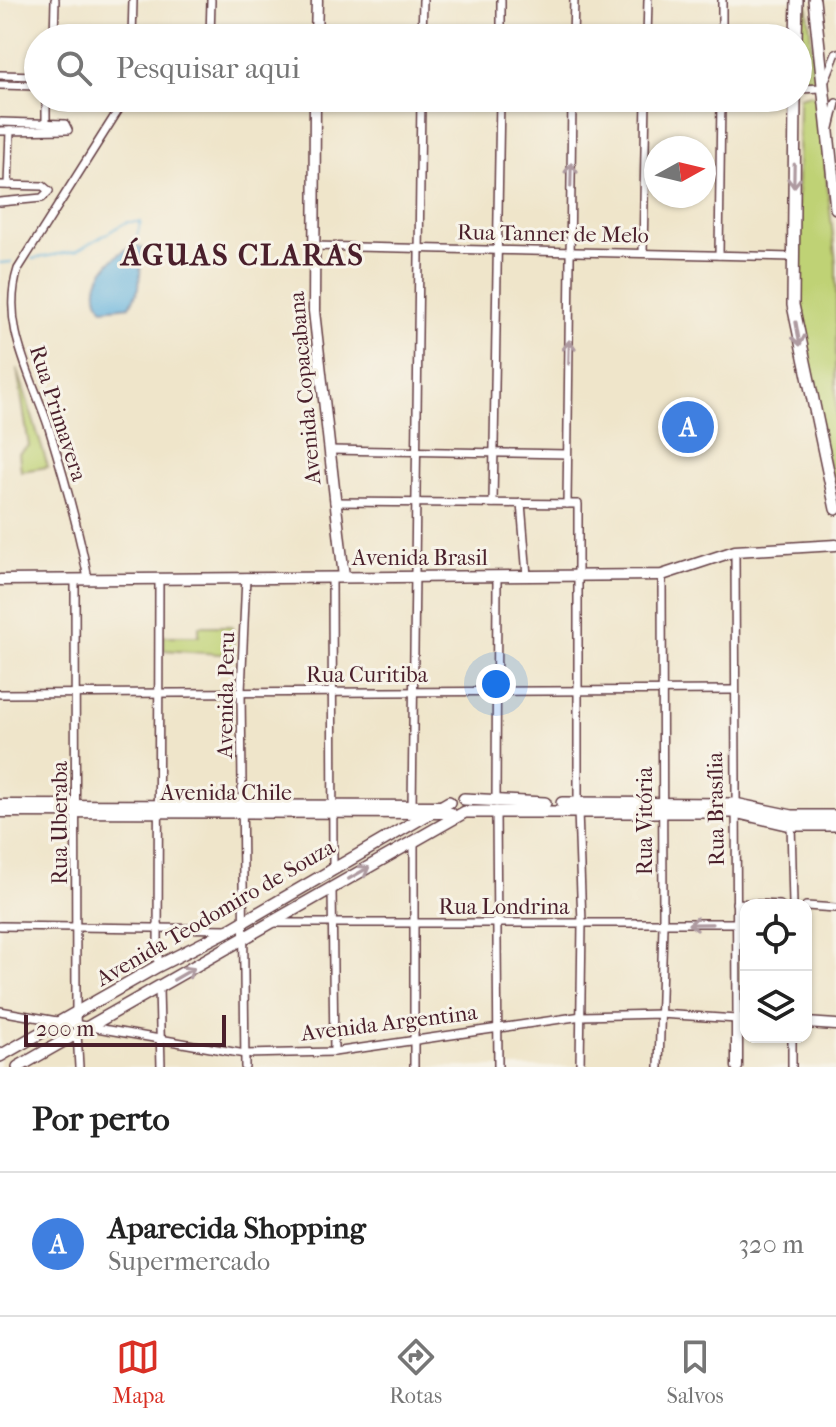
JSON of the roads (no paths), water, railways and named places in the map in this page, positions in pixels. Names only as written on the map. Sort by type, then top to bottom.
[{"type":"main road","points":[[796,24],[797,0]]},
{"type":"main road","points":[[814,0],[836,208]]},
{"type":"main road","points":[[795,112],[792,257],[795,318],[836,509]]},
{"type":"main road","name":"Avenida Chile","points":[[496,806],[454,797],[453,810],[496,806],[735,808],[791,821]]},
{"type":"main road","name":"Avenida Teodomiro de Souza","points":[[18,1067],[158,966],[231,929],[429,813],[453,810]]},
{"type":"main road","name":"Avenida Teodomiro de Souza","points":[[0,1056],[61,1022],[92,1027],[414,841],[453,810]]},
{"type":"main road","points":[[791,821],[836,816]]},
{"type":"main road","points":[[791,821],[836,825]]},
{"type":"street","points":[[54,24],[55,0]]},
{"type":"street","points":[[132,24],[133,0]]},
{"type":"street","points":[[210,24],[211,0]]},
{"type":"street","points":[[316,24],[317,0]]},
{"type":"street","points":[[422,24],[423,0]]},
{"type":"street","points":[[501,0],[501,24]]},
{"type":"street","points":[[573,24],[574,0]]},
{"type":"street","points":[[647,24],[648,0]]},
{"type":"street","points":[[722,0],[722,24]]},
{"type":"street","points":[[812,88],[822,88],[836,53]]},
{"type":"street","points":[[0,75],[24,76]]},
{"type":"street","points":[[0,85],[24,86]]},
{"type":"street","points":[[831,143],[836,103]]},
{"type":"street","points":[[46,112],[46,123]]},
{"type":"street","name":"Rua Primavera","points":[[88,579],[48,427],[19,354],[9,313],[10,288],[18,269],[117,112]]},
{"type":"street","name":"Avenida Copacabana","points":[[315,112],[314,311],[334,502],[338,577]]},
{"type":"street","points":[[412,808],[421,112]]},
{"type":"street","points":[[493,503],[500,112]]},
{"type":"street","points":[[567,504],[572,112]]},
{"type":"street","points":[[643,253],[646,112]]},
{"type":"street","points":[[719,255],[721,112]]},
{"type":"street","points":[[0,122],[65,124],[68,130],[0,131]]},
{"type":"street","points":[[0,202],[42,198],[49,191],[43,186],[4,185],[10,131]]},
{"type":"street","name":"Rua Tanner de Melo","points":[[313,246],[792,257]]},
{"type":"street","points":[[329,450],[415,449],[567,454]]},
{"type":"street","points":[[334,502],[578,504],[578,807],[582,923],[580,1067]]},
{"type":"street","points":[[521,503],[527,576]]},
{"type":"street","name":"Avenida Brasil","points":[[0,580],[662,575],[735,551],[836,545]]},
{"type":"street","name":"Rua Brasília","points":[[735,551],[736,923],[740,987]]},
{"type":"street","name":"Rua Vitória","points":[[659,1067],[663,925],[662,575]]},
{"type":"street","points":[[497,576],[498,1067]]},
{"type":"street","name":"Avenida Peru","points":[[245,1067],[241,691],[246,577]]},
{"type":"street","points":[[333,869],[331,808],[338,577]]},
{"type":"street","points":[[158,966],[159,578]]},
{"type":"street","name":"Rua Uberaba","points":[[75,579],[79,1067]]},
{"type":"street","name":"Rua Curitiba","points":[[0,694],[734,690]]},
{"type":"street","name":"Avenida Chile","points":[[0,805],[453,810]]},
{"type":"street","name":"Avenida Chile","points":[[0,812],[77,808]]},
{"type":"street","name":"Avenida Chile","points":[[412,808],[429,813]]},
{"type":"street","points":[[791,821],[793,899]]},
{"type":"street","points":[[414,841],[414,1067]]},
{"type":"street","points":[[332,888],[334,1052]]},
{"type":"street","points":[[736,903],[740,903]]},
{"type":"street","points":[[812,906],[836,908]]},
{"type":"street","name":"Rua Londrina","points":[[272,923],[736,923]]},
{"type":"street","points":[[0,926],[231,929]]},
{"type":"street","points":[[159,988],[161,1067]]},
{"type":"street","points":[[0,1011],[61,1022]]},
{"type":"street","name":"Avenida Argentina","points":[[92,1027],[245,1054],[334,1052],[582,1016],[660,1014],[740,1019]]},
{"type":"street","points":[[812,1023],[836,1025]]},
{"type":"street","name":"Rua Brasília","points":[[737,1067],[740,1038]]},
{"type":"street","points":[[792,1043],[792,1067]]},
{"type":"water","points":[[134,245],[142,248],[139,288],[130,306],[103,309],[98,299],[99,280],[116,256]]},
{"type":"waterway","points":[[32,259],[76,251],[127,222],[141,222],[134,245]]},
{"type":"waterway","points":[[0,263],[11,262]]},
{"type":"place","name":"Aparecida Shopping","points":[[688,427]]},
{"type":"district","name":"ÁGUAS CLARAS","points":[[243,255]]}]
